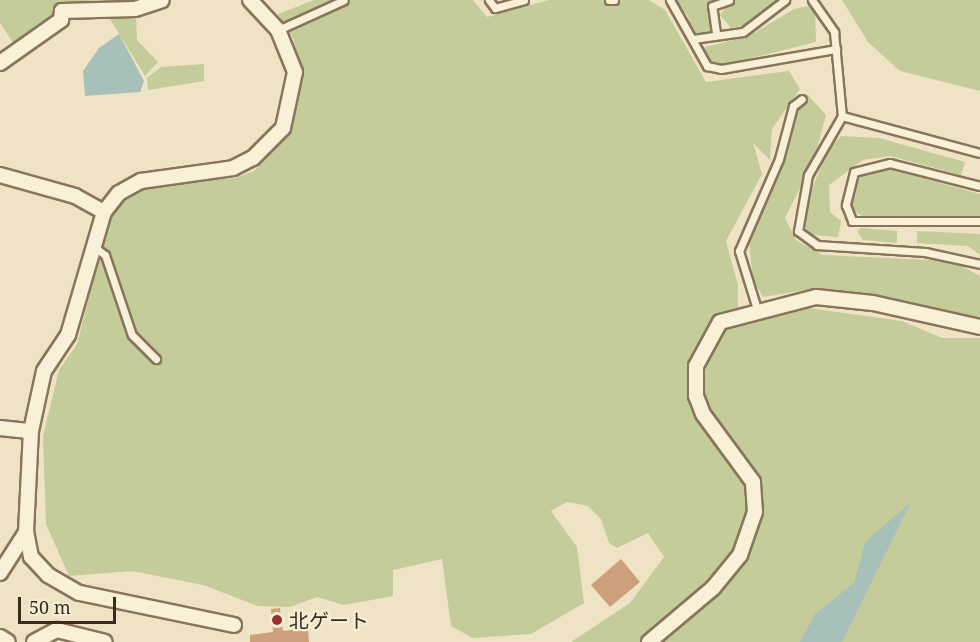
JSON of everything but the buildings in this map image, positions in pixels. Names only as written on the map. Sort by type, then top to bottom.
[{"type":"street","points":[[0,63],[70,8],[135,9],[162,0]]},
{"type":"street","points":[[234,625],[79,593],[48,575],[31,557],[26,532],[31,431],[44,371],[68,335],[91,244],[104,212],[119,193],[141,181],[233,168],[266,147],[283,128],[292,102],[295,72],[279,30],[250,0]]},
{"type":"street","points":[[0,175],[75,196],[104,212]]},
{"type":"street","points":[[649,642],[717,584],[740,555],[755,512],[753,482],[703,414],[695,378],[710,333],[720,322],[757,309],[837,298],[980,327]]},
{"type":"street","points":[[0,428],[31,431]]},
{"type":"street","points":[[0,573],[26,532]]},
{"type":"street","points":[[34,642],[57,630],[105,642]]},
{"type":"street","points":[[0,637],[8,642]]},
{"type":"lane","points":[[279,30],[344,0]]},
{"type":"lane","points":[[489,0],[495,8],[524,0]]},
{"type":"lane","points":[[609,0],[614,0]]},
{"type":"lane","points":[[670,0],[707,66],[722,69],[836,48]]},
{"type":"lane","points":[[716,33],[712,6],[729,0]]},
{"type":"lane","points":[[693,39],[716,33],[743,32],[785,0]]},
{"type":"lane","points":[[812,0],[834,32],[842,116],[808,175],[798,231],[817,245],[925,252],[980,264]]},
{"type":"lane","points":[[757,309],[738,251],[779,159],[793,106],[802,99]]},
{"type":"lane","points":[[842,116],[980,153]]},
{"type":"lane","points":[[980,186],[890,162],[854,172],[846,205],[852,221],[980,221]]},
{"type":"lane","points":[[91,244],[105,255],[132,335],[156,359]]},
{"type":"green space","points":[[0,0],[143,0],[136,15],[137,40],[158,62],[145,76],[105,11],[62,11],[18,50],[0,23]]},
{"type":"green space","points":[[314,0],[473,0],[487,17],[549,0],[649,0],[665,10],[706,82],[789,71],[800,89],[772,129],[770,160],[753,143],[762,174],[726,241],[738,285],[738,313],[779,304],[902,321],[942,338],[980,338],[980,642],[571,642],[630,603],[664,557],[648,533],[617,548],[609,543],[601,519],[588,506],[567,502],[551,511],[577,547],[584,603],[531,634],[473,638],[451,626],[442,559],[393,570],[393,596],[344,605],[317,597],[290,607],[258,606],[203,585],[132,571],[69,576],[46,524],[43,436],[59,370],[77,344],[110,216],[121,200],[144,185],[235,178],[254,171],[289,135],[303,79],[293,38],[278,14]]},
{"type":"green space","points":[[675,0],[713,0],[711,37],[692,33],[688,16]]},
{"type":"green space","points":[[732,0],[779,0],[750,24],[731,28],[720,15]]},
{"type":"green space","points":[[842,0],[980,0],[980,91],[900,71],[868,42]]},
{"type":"green space","points":[[809,6],[815,9],[816,42],[732,63],[713,64],[706,59],[705,47],[749,36],[794,9]]},
{"type":"green space","points":[[204,64],[204,81],[148,90],[147,78],[161,67]]},
{"type":"green space","points":[[807,94],[826,115],[814,160],[785,218],[796,240],[823,255],[952,261],[980,276],[980,327],[805,290],[763,297],[753,280],[748,234],[774,180],[784,137]]},
{"type":"green space","points":[[841,136],[879,138],[965,162],[961,175],[890,156],[863,160],[829,185],[830,212],[841,221],[838,237],[812,235],[801,223],[801,213],[829,149]]},
{"type":"green space","points":[[886,168],[980,194],[980,217],[862,216],[846,205],[844,189],[855,178]]},
{"type":"green space","points":[[861,228],[897,231],[897,243],[863,240],[857,231]]},
{"type":"green space","points":[[917,231],[980,234],[980,255],[968,246],[917,243]]},
{"type":"water","points":[[119,34],[144,81],[140,92],[85,96],[83,71],[99,48]]},
{"type":"water","points":[[911,502],[842,642],[800,642],[815,614],[854,583],[865,542]]},
{"type":"place","name":"北ゲート","points":[[277,620]]}]
